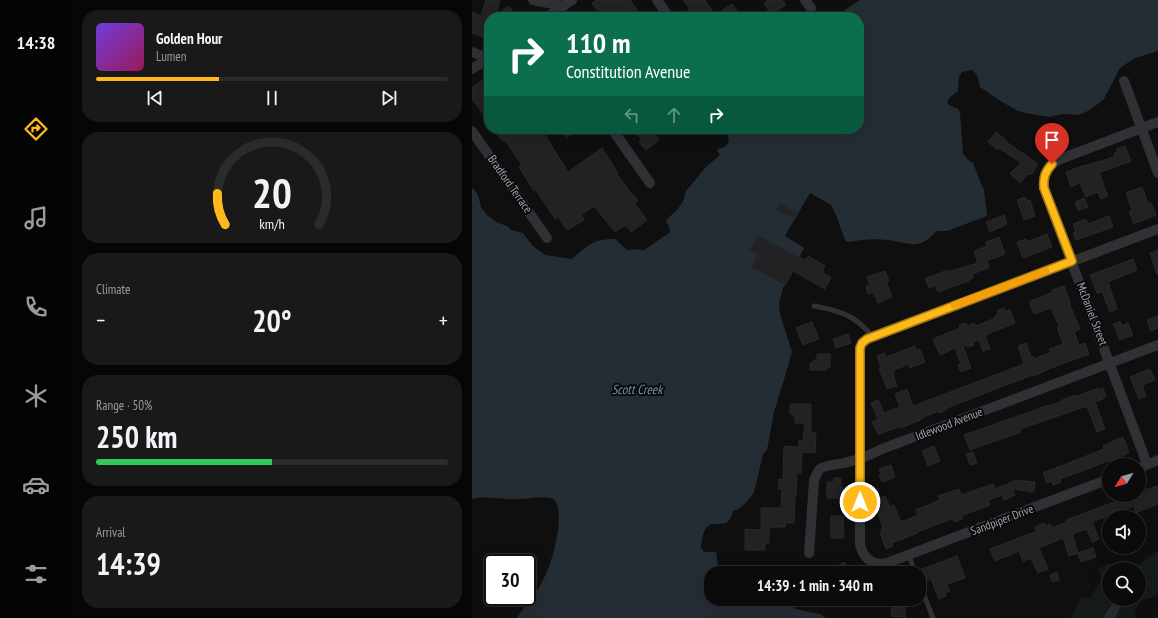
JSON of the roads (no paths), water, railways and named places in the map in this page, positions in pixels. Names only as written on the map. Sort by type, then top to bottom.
[{"type":"street","points":[[533,0],[563,6]]},
{"type":"street","points":[[555,12],[572,0]]},
{"type":"street","points":[[657,0],[665,12]]},
{"type":"street","points":[[472,52],[484,56]]},
{"type":"street","points":[[472,70],[484,61]]},
{"type":"street","points":[[1124,81],[1158,173]]},
{"type":"street","points":[[1142,128],[1158,122]]},
{"type":"street","name":"McDaniel Street","points":[[1141,458],[1111,363],[1044,188],[1044,180],[1045,173],[1052,164],[1058,160],[1142,128]]},
{"type":"street","name":"Bradford Terrace","points":[[472,130],[547,238]]},
{"type":"street","points":[[616,134],[650,183]]},
{"type":"street","points":[[860,459],[860,348],[862,343],[867,339],[1158,229]]},
{"type":"street","name":"Idlewood Avenue","points":[[808,553],[814,480],[816,474],[821,469],[827,466],[860,459],[890,446],[1158,345]]},
{"type":"street","name":"Sandpiper Drive","points":[[860,459],[860,545],[865,558],[874,563],[880,564],[908,555],[1102,482]]},
{"type":"street","points":[[1146,465],[1158,460]]},
{"type":"lane","points":[[814,306],[838,310],[849,315],[865,327],[873,337]]},
{"type":"lane","points":[[908,555],[913,566]]},
{"type":"lane","points":[[926,600],[933,618]]},
{"type":"water","name":"Scott Creek","points":[[860,0],[1158,0],[1158,51],[1135,58],[1120,68],[1104,99],[1090,110],[1079,115],[1062,114],[1050,117],[1018,111],[980,87],[977,75],[972,70],[962,72],[959,77],[958,91],[949,98],[947,103],[958,109],[960,113],[963,154],[973,163],[984,189],[987,216],[947,231],[936,231],[925,241],[920,243],[909,244],[878,239],[847,242],[831,205],[810,193],[785,236],[804,248],[783,288],[779,303],[780,314],[792,352],[774,412],[767,450],[763,454],[754,492],[748,501],[733,511],[731,518],[727,522],[711,524],[707,527],[703,534],[701,547],[704,552],[716,552],[718,566],[704,566],[704,606],[791,606],[796,609],[820,614],[826,618],[517,618],[525,606],[536,606],[536,593],[548,569],[554,552],[558,531],[559,511],[557,503],[550,498],[541,497],[512,499],[483,497],[472,499],[472,187],[478,195],[481,207],[487,215],[496,222],[507,226],[511,230],[523,233],[532,245],[545,255],[572,259],[591,244],[607,239],[615,239],[627,250],[644,250],[669,233],[670,230],[666,220],[678,209],[683,201],[686,191],[706,167],[720,155],[717,150],[725,147],[729,142],[727,134],[864,134],[864,12],[842,12]]},
{"type":"water","points":[[1111,606],[1121,606],[1115,618],[1103,618]]}]
